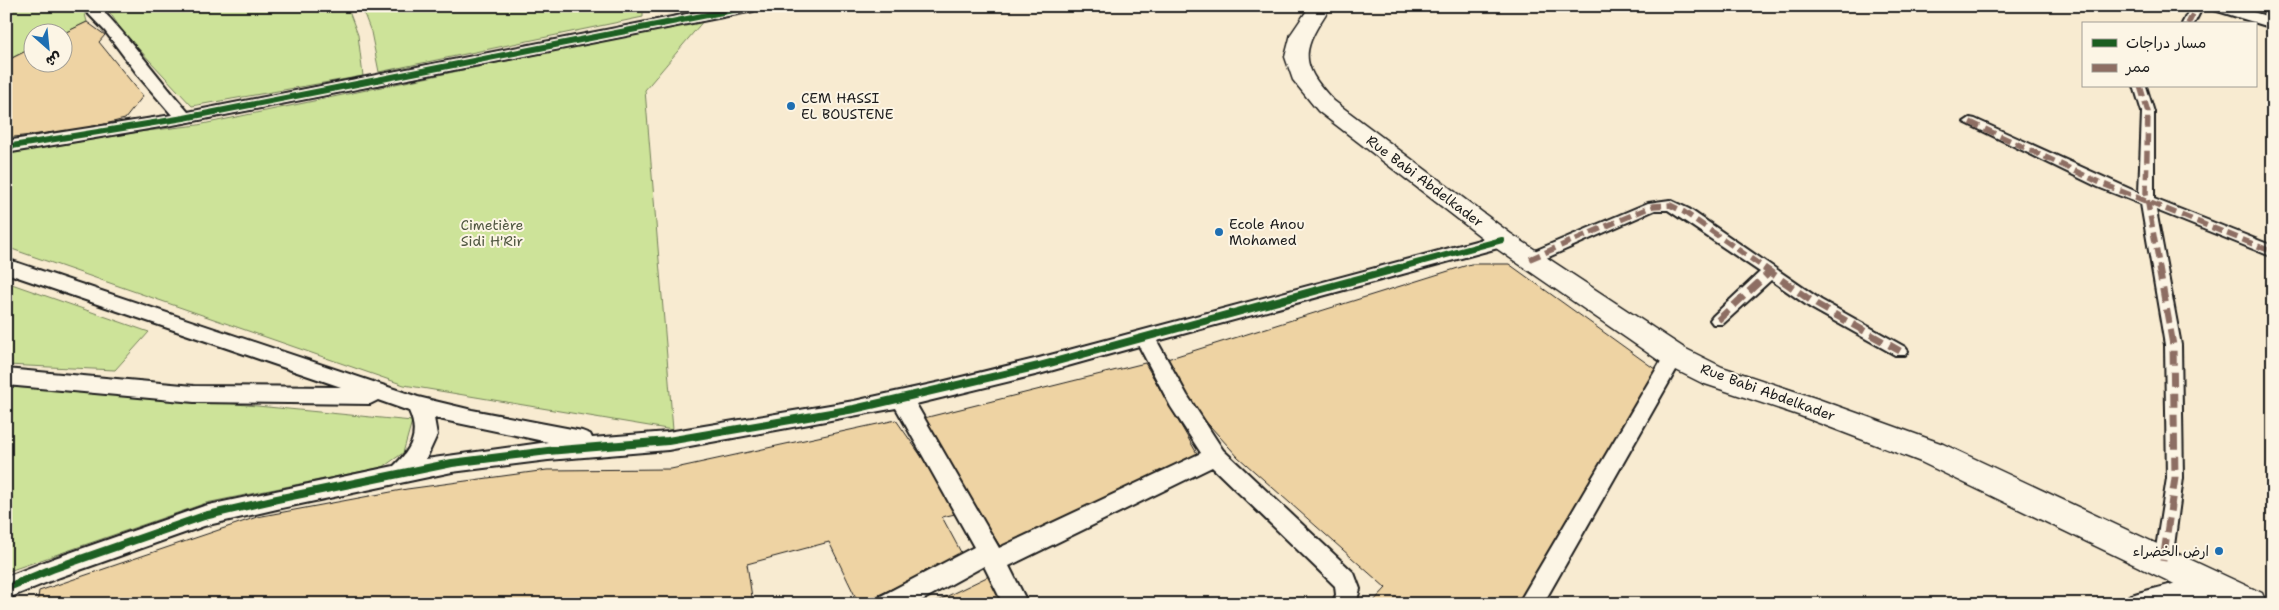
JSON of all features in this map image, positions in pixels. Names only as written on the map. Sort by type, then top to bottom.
[{"type":"main road","name":"Rue Babi Abdelkader","points":[[1321,6],[1306,25],[1297,41],[1296,57],[1306,84],[1326,106],[1502,240],[1674,356],[1720,378],[1835,416],[1932,453],[2163,561],[2250,604]]},
{"type":"street","points":[[89,6],[111,28],[147,76],[184,118]]},
{"type":"street","points":[[6,147],[184,118],[754,6]]},
{"type":"street","points":[[2189,22],[2197,6]]},
{"type":"street","points":[[2216,6],[2273,23]]},
{"type":"street","points":[[2141,88],[2148,112],[2146,193],[2173,345],[2175,478],[2163,561]]},
{"type":"street","points":[[1970,122],[2148,203],[2273,252]]},
{"type":"street","points":[[1530,259],[1661,204],[1670,205],[1684,212],[1850,325],[1900,351]]},
{"type":"street","points":[[6,588],[52,569],[204,516],[400,474],[496,457],[548,451],[626,446],[717,433],[902,399],[1039,366],[1502,240]]},
{"type":"street","points":[[6,266],[417,405],[543,434],[626,446]]},
{"type":"street","points":[[1718,320],[1770,272]]},
{"type":"street","points":[[1144,337],[1179,401],[1215,456],[1345,580],[1349,589],[1348,598],[1343,604]]},
{"type":"street","points":[[1530,604],[1674,356]]},
{"type":"street","points":[[6,377],[194,394],[387,396]]},
{"type":"street","points":[[902,399],[992,557],[1016,604]]},
{"type":"street","points":[[400,474],[425,445],[426,432],[422,414],[417,405]]},
{"type":"street","points":[[890,604],[1215,456]]},
{"type":"street","points":[[2138,604],[2211,585]]},
{"type":"green space","points":[[6,6],[83,6],[87,22],[72,30],[72,22],[22,22],[22,53],[6,61]]},
{"type":"green space","points":[[101,6],[347,6],[358,35],[363,76],[192,106],[123,32],[110,13]]},
{"type":"green space","points":[[361,6],[636,6],[643,8],[643,17],[379,72],[371,32]]},
{"type":"green space","name":"Cimetière Sidi H'Rir","points":[[704,20],[645,90],[673,430],[404,385],[6,247],[6,154],[138,132],[198,125]]},
{"type":"green space","points":[[6,282],[149,332],[115,370],[6,365]]},
{"type":"green space","points":[[6,387],[102,391],[412,421],[403,453],[383,467],[206,503],[6,572]]},
{"type":"building","points":[[87,22],[105,35],[99,42],[143,96],[125,119],[89,128],[6,138],[6,61],[22,53],[22,72],[72,72],[72,29]]},
{"type":"building","points":[[1471,264],[1509,264],[1659,372],[1524,604],[1371,604],[1386,588],[1238,457],[1200,415],[1164,360]]},
{"type":"building","points":[[1145,363],[1199,457],[1003,551],[920,419]]},
{"type":"building","points":[[896,420],[926,463],[955,514],[942,517],[963,556],[859,604],[829,542],[747,564],[753,604],[37,604],[39,591],[257,517],[407,489],[547,470],[671,469]]},
{"type":"building","points":[[991,575],[1006,604],[931,604]]},
{"type":"marked path","points":[[2189,22],[2197,6]]},
{"type":"marked path","points":[[2141,88],[2148,112],[2146,193],[2173,345],[2175,478],[2163,561]]},
{"type":"marked path","points":[[1970,122],[2103,184],[2273,252]]},
{"type":"marked path","points":[[1530,259],[1653,206],[1670,205],[1684,212],[1816,304],[1900,351]]},
{"type":"marked path","points":[[1718,320],[1770,272]]},
{"type":"cycle path","points":[[6,147],[184,118],[753,6]]},
{"type":"cycle path","points":[[6,588],[52,569],[204,516],[277,499],[452,463],[548,451],[668,441],[854,409],[1039,366],[1502,240]]},
{"type":"place","name":"CEM HASSI EL BOUSTENE","points":[[791,106]]},
{"type":"place","name":"Ecole Anou Mohamed","points":[[1219,232]]},
{"type":"place","name":"ارض الخضراء","points":[[2219,551]]}]
